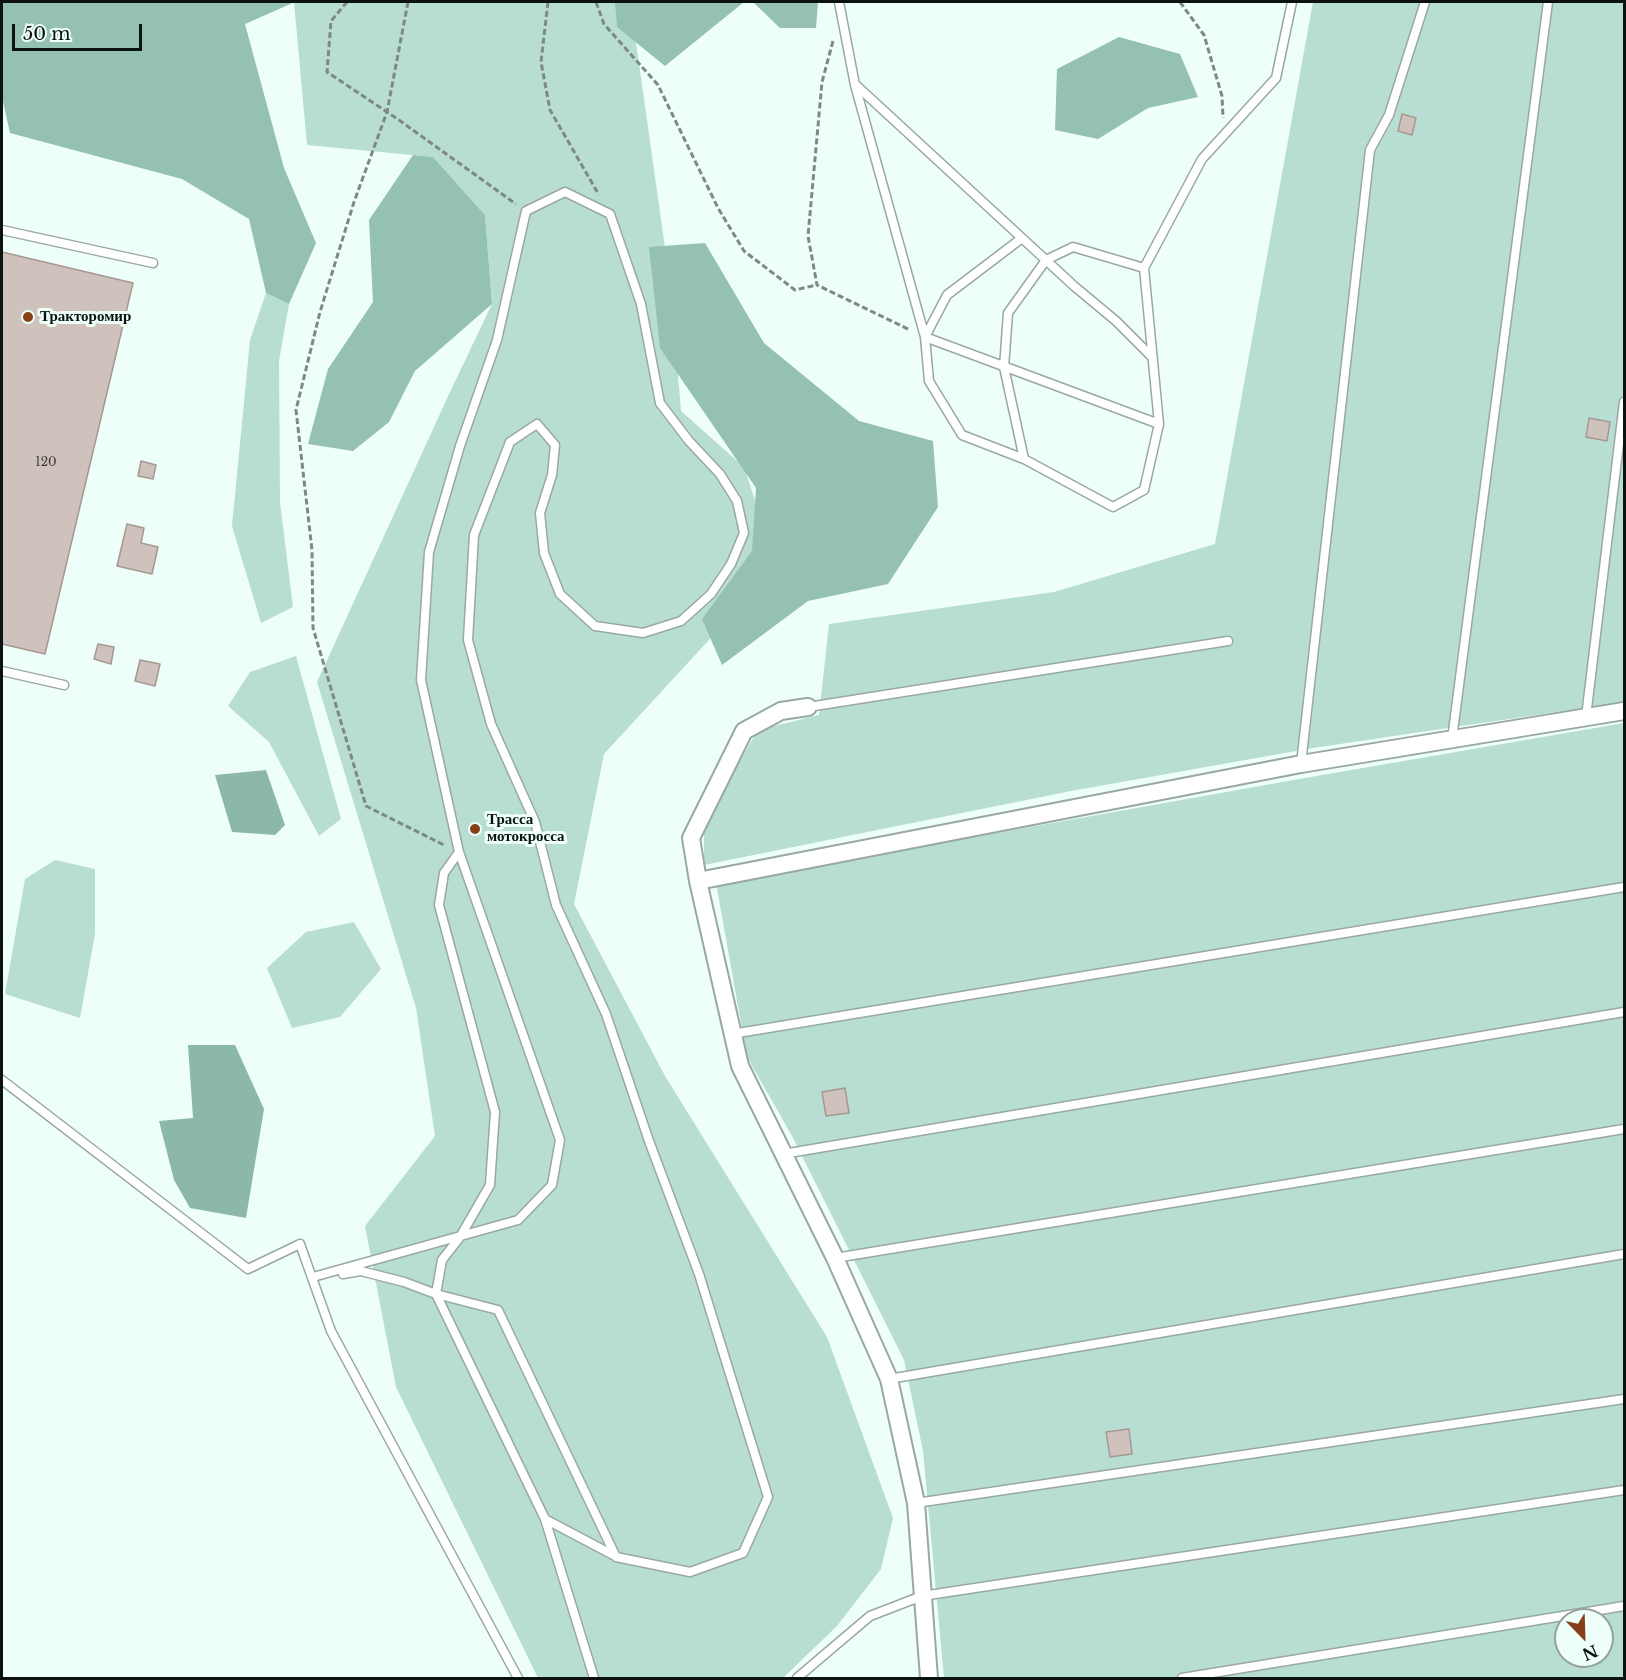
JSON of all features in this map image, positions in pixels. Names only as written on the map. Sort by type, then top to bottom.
[{"type":"street","points":[[808,707],[782,711],[744,732],[691,838],[698,881],[740,1066],[836,1258],[889,1379],[916,1503],[929,1678]]},
{"type":"street","points":[[698,881],[1301,764],[1624,711]]},
{"type":"lane","points":[[838,2],[855,85],[925,338],[929,381],[962,435],[1024,459],[1113,507],[1144,490],[1159,424],[1144,268],[1202,159],[1276,78],[1292,2]]},
{"type":"lane","points":[[1301,764],[1370,150],[1389,115],[1425,2]]},
{"type":"lane","points":[[1452,739],[1548,2]]},
{"type":"lane","points":[[855,85],[1153,357]]},
{"type":"lane","points":[[313,1277],[518,1220],[552,1185],[560,1140],[459,852],[421,680],[429,552],[460,446],[497,340],[526,211],[565,192],[610,214],[641,304],[660,403],[689,441],[720,474],[738,501],[744,534],[731,564],[711,594],[681,621],[643,633],[595,626],[560,594],[544,553],[540,513],[552,475],[555,445],[537,424],[510,442],[474,535],[468,640],[491,724],[535,822],[556,905],[606,1014],[649,1141],[699,1274],[768,1497],[743,1553],[690,1572],[616,1557],[545,1519]]},
{"type":"lane","points":[[2,230],[153,263]]},
{"type":"lane","points":[[925,338],[947,295],[1022,238]]},
{"type":"lane","points":[[1024,459],[1004,367],[1008,313],[1046,260],[1073,247],[1144,268]]},
{"type":"lane","points":[[925,338],[1159,424]]},
{"type":"lane","points":[[1586,717],[1624,402]]},
{"type":"lane","points":[[808,707],[1228,641]]},
{"type":"lane","points":[[2,671],[64,685]]},
{"type":"lane","points":[[459,852],[444,873],[439,905],[495,1112],[490,1185],[460,1237],[442,1260],[436,1294],[545,1519],[594,1678]]},
{"type":"lane","points":[[732,1034],[1624,887]]},
{"type":"lane","points":[[783,1154],[1624,1012]]},
{"type":"lane","points":[[2,1080],[248,1269],[300,1244],[331,1331],[518,1678]]},
{"type":"lane","points":[[836,1258],[1624,1129]]},
{"type":"lane","points":[[889,1379],[1624,1254]]},
{"type":"lane","points":[[313,1277],[361,1271],[498,1310],[616,1557]]},
{"type":"lane","points":[[916,1503],[1624,1399]]},
{"type":"lane","points":[[797,1678],[870,1616],[922,1596],[1624,1490]]},
{"type":"lane","points":[[1182,1678],[1624,1606]]},
{"type":"path","points":[[347,2],[331,21],[327,72],[526,211]]},
{"type":"path","points":[[408,2],[387,112],[354,202],[320,312],[296,410],[312,550],[313,628],[366,806],[459,852]]},
{"type":"path","points":[[548,2],[541,62],[550,110],[610,214]]},
{"type":"path","points":[[596,2],[604,24],[658,85],[718,208],[744,251],[795,290],[817,285],[925,338]]},
{"type":"path","points":[[1180,2],[1204,35],[1222,96],[1224,136]]},
{"type":"path","points":[[817,285],[808,236],[822,82],[841,13]]},
{"type":"shaded area","points":[[2,2],[295,2],[245,24],[284,168],[316,243],[289,304],[266,293],[249,219],[182,179],[10,133],[2,97]]},
{"type":"shaded area","name":"Трасса мотокросса","points":[[294,2],[629,2],[631,7],[670,283],[681,411],[744,467],[777,566],[604,754],[574,904],[665,1076],[827,1337],[893,1518],[881,1569],[837,1626],[783,1678],[538,1678],[396,1387],[365,1226],[435,1136],[416,1008],[317,682],[492,304],[485,215],[433,157],[307,145]]},
{"type":"shaded area","points":[[615,2],[744,2],[665,66],[617,27]]},
{"type":"shaded area","points":[[753,2],[818,2],[816,28],[780,28]]},
{"type":"shaded area","points":[[1313,2],[1624,2],[1624,702],[1313,748],[1071,791],[704,865],[704,822],[758,730],[819,715],[829,624],[1054,592],[1215,544]]},
{"type":"shaded area","points":[[1119,37],[1180,54],[1198,97],[1148,108],[1098,139],[1055,130],[1057,69]]},
{"type":"shaded area","points":[[413,155],[433,157],[485,215],[492,304],[415,371],[389,422],[353,451],[308,444],[328,369],[373,302],[369,220]]},
{"type":"shaded area","points":[[705,243],[764,343],[859,421],[933,441],[938,507],[888,584],[808,601],[722,665],[702,619],[752,551],[756,488],[660,348],[649,247]]},
{"type":"shaded area","points":[[266,293],[289,304],[279,361],[280,502],[293,607],[261,623],[232,526],[250,340]]},
{"type":"shaded area","points":[[296,656],[341,819],[319,836],[269,742],[228,706],[250,672]]},
{"type":"shaded area","points":[[1624,723],[1624,1678],[944,1678],[923,1451],[904,1360],[792,1136],[747,1057],[716,883]]},
{"type":"shaded area","points":[[266,770],[285,825],[275,835],[232,832],[215,775]]},
{"type":"shaded area","points":[[55,860],[95,869],[95,934],[80,1018],[5,994],[25,879]]},
{"type":"shaded area","points":[[354,922],[381,969],[340,1017],[292,1028],[267,968],[306,932]]},
{"type":"shaded area","points":[[188,1045],[235,1045],[264,1109],[246,1218],[190,1208],[174,1180],[159,1121],[193,1118]]},
{"type":"building","points":[[1402,114],[1416,118],[1412,135],[1398,131]]},
{"type":"building","points":[[2,252],[133,283],[45,654],[2,644]]},
{"type":"building","points":[[1589,418],[1610,422],[1607,441],[1586,437]]},
{"type":"building","points":[[141,461],[156,465],[153,479],[138,476]]},
{"type":"building","points":[[127,524],[144,528],[141,543],[158,547],[152,574],[117,566]]},
{"type":"building","points":[[98,644],[114,647],[111,664],[94,659]]},
{"type":"building","points":[[140,660],[160,664],[155,686],[135,681]]},
{"type":"building","points":[[845,1088],[849,1113],[826,1116],[822,1092]]},
{"type":"building","points":[[1129,1429],[1132,1454],[1110,1457],[1106,1432]]},
{"type":"place","name":"Тракторомир","points":[[28,317]]},
{"type":"place","name":"Трасса мотокросса","points":[[475,829]]}]
